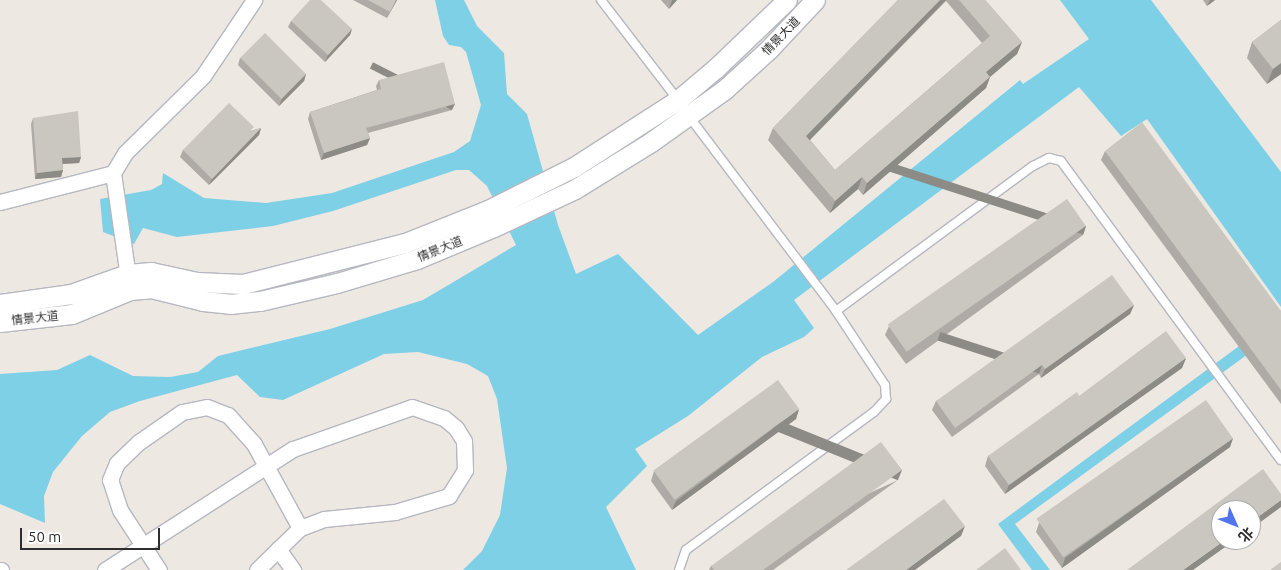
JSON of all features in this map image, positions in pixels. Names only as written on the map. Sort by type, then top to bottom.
[{"type":"street","points":[[0,202],[112,173],[125,153],[203,76],[254,0]]},
{"type":"street","name":"情景大道","points":[[0,304],[71,294],[128,282],[203,301],[230,304],[260,301],[409,262],[491,219],[678,100],[716,68],[787,0]]},
{"type":"street","name":"情景大道","points":[[491,219],[574,189],[689,116],[769,49],[815,0]]},
{"type":"street","points":[[112,173],[128,282]]},
{"type":"street","name":"情景大道","points":[[0,322],[72,314],[128,282]]},
{"type":"street","points":[[160,570],[120,510],[110,480],[117,463],[139,442],[182,412],[207,407],[228,415],[254,444],[264,468],[300,528]]},
{"type":"street","points":[[105,570],[293,449],[412,407],[444,418],[464,441],[465,470],[449,496],[395,512],[324,519],[300,528],[257,570]]},
{"type":"street","points":[[278,549],[293,570]]},
{"type":"lane","points":[[601,0],[836,311],[885,385],[886,399],[874,412],[686,550],[679,570]]},
{"type":"lane","points":[[836,311],[1033,166],[1049,158],[1061,161],[1281,460]]},
{"type":"water","points":[[435,0],[464,0],[477,26],[504,53],[507,94],[527,114],[558,225],[576,274],[618,254],[698,335],[773,282],[1020,80],[1023,84],[1089,39],[1060,0],[1151,0],[1281,172],[1281,307],[1147,119],[1121,136],[1079,87],[794,300],[814,328],[804,337],[762,357],[688,416],[635,449],[647,466],[606,507],[636,570],[463,570],[482,551],[500,515],[507,468],[497,399],[488,376],[467,364],[418,352],[384,354],[283,400],[260,397],[237,375],[140,401],[110,412],[82,436],[53,472],[44,496],[45,523],[0,504],[0,374],[57,370],[90,355],[133,376],[170,377],[198,372],[218,356],[330,329],[423,300],[516,245],[487,186],[469,170],[456,170],[333,211],[273,226],[177,237],[143,228],[134,244],[103,232],[100,199],[151,190],[162,184],[163,173],[204,198],[266,203],[332,193],[454,152],[470,141],[481,105],[466,52],[461,47],[449,45],[443,36]]},
{"type":"water","points":[[1281,315],[1281,330],[1015,524],[1050,570],[1032,570],[998,524]]},
{"type":"building","points":[[310,0],[321,0],[352,29],[328,55],[291,21]]},
{"type":"building","points":[[368,0],[396,0],[390,12]]},
{"type":"building","points":[[898,0],[940,0],[806,136],[835,170],[990,36],[959,0],[985,0],[1022,42],[986,72],[990,77],[867,183],[862,177],[835,201],[773,128]]},
{"type":"building","points":[[1281,20],[1281,63],[1273,69],[1252,42]]},
{"type":"building","points":[[265,33],[306,74],[281,99],[240,58]]},
{"type":"building","points":[[444,62],[455,104],[366,128],[370,138],[324,153],[310,112],[381,89],[379,80]]},
{"type":"building","points":[[229,103],[254,127],[249,132],[261,128],[212,179],[183,150]]},
{"type":"building","points":[[78,111],[81,157],[62,158],[63,170],[37,173],[33,118]]},
{"type":"building","points":[[1142,122],[1281,311],[1281,390],[1105,151]]},
{"type":"building","points":[[1067,199],[1086,226],[907,352],[888,325]]},
{"type":"building","points":[[1112,275],[1134,305],[1045,369],[1042,365],[955,428],[936,401]]},
{"type":"building","points":[[1166,331],[1186,358],[1009,485],[988,456],[1077,392],[1079,396]]},
{"type":"building","points":[[778,380],[799,409],[675,500],[653,471]]},
{"type":"building","points":[[1206,400],[1233,439],[1063,557],[1036,519]]},
{"type":"building","points":[[881,442],[902,470],[763,570],[714,570],[711,566]]},
{"type":"building","points":[[1263,469],[1281,494],[1281,500],[1261,515],[1261,500],[1221,500]]},
{"type":"building","points":[[944,499],[965,526],[906,570],[846,570]]},
{"type":"building","points":[[1211,508],[1211,550],[1183,570],[1127,570]]},
{"type":"building","points":[[1005,548],[1021,570],[976,570]]},
{"type":"building","points":[[1281,562],[1281,570],[1270,570]]}]
